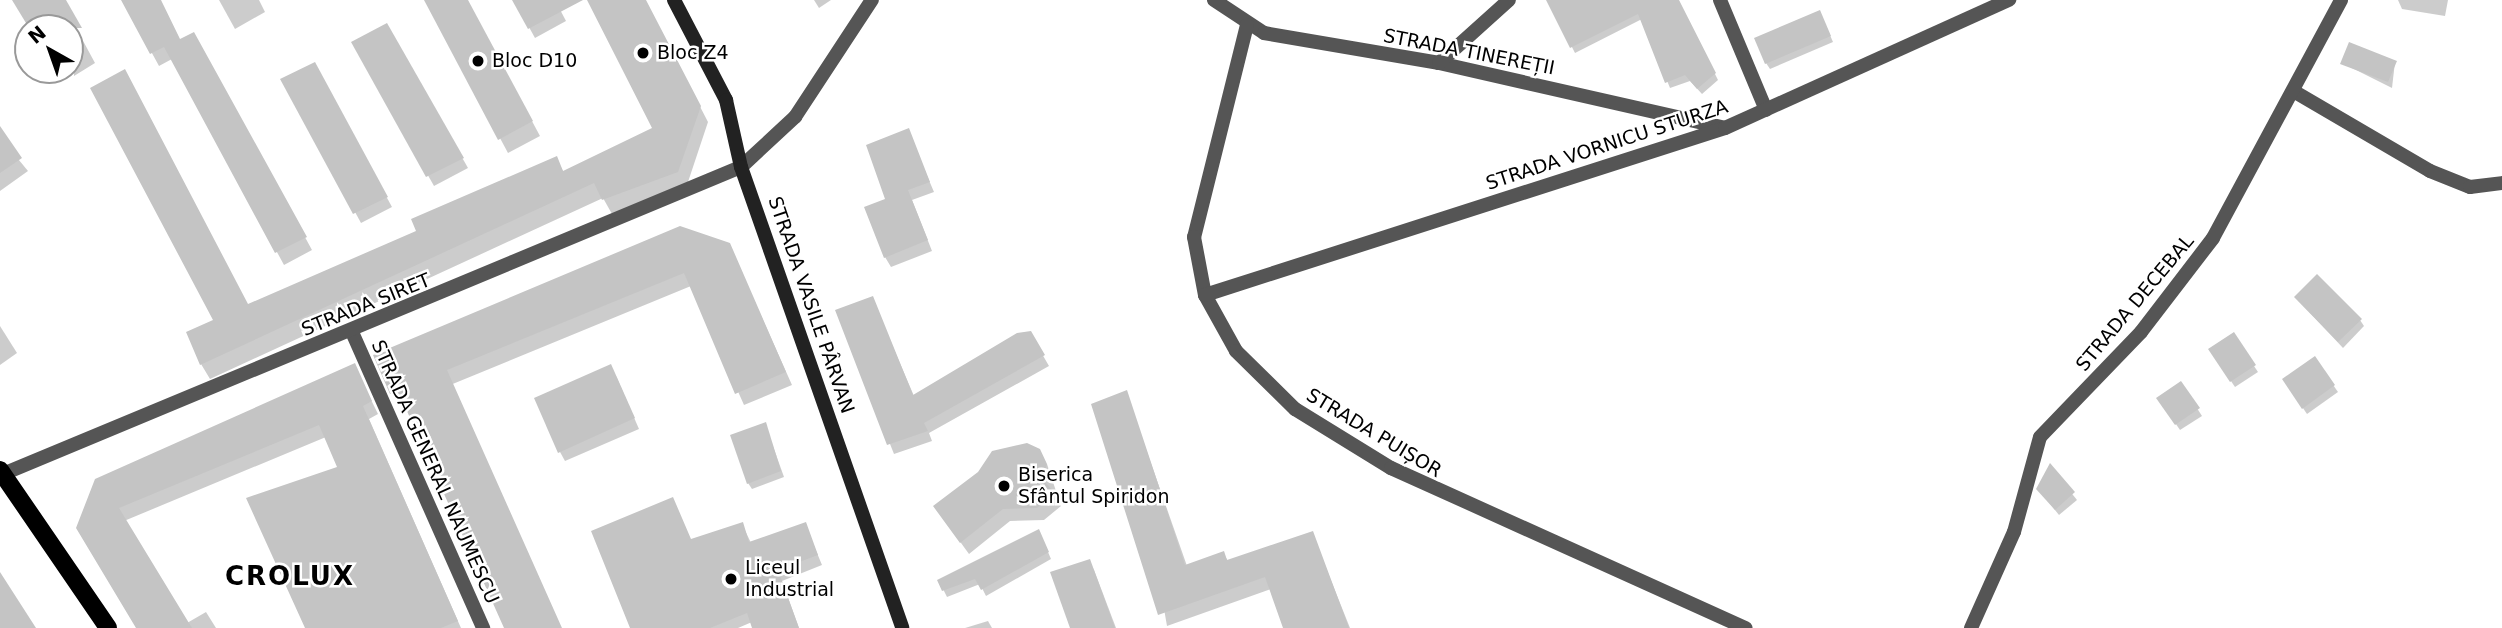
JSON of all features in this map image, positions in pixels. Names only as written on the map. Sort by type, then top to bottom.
[{"type":"main road","name":"STRADA VASILE PÂRVAN","points":[[674,0],[726,100],[741,167],[902,628]]},
{"type":"main road","points":[[1,472],[108,628]]},
{"type":"street","name":"STRADA SIRET","points":[[1,472],[352,332],[741,167],[795,117],[872,0]]},
{"type":"street","name":"STRADA TINEREȚII","points":[[1214,0],[1247,25],[1284,38],[1439,63],[1725,128]]},
{"type":"street","points":[[1439,63],[1509,0]]},
{"type":"street","points":[[1720,0],[1766,110]]},
{"type":"street","name":"STRADA VORNICU STURZA","points":[[1205,295],[1725,128],[2009,0]]},
{"type":"street","name":"STRADA DECEBAL","points":[[1971,628],[2014,532],[2039,437],[2183,280],[2295,92],[2341,0]]},
{"type":"street","name":"STRADA PUIȘOR","points":[[1247,25],[1197,210],[1195,250],[1205,295],[1216,322],[1263,382],[1330,433],[1446,497],[1745,628]]},
{"type":"street","points":[[2295,92],[2430,171],[2470,187],[2502,183]]},
{"type":"street","name":"STRADA GENERAL NAUMESCU","points":[[352,332],[483,628]]},
{"type":"building","points":[[12,0],[66,0],[74,14],[20,14]]},
{"type":"building","points":[[121,0],[161,0],[180,39],[194,32],[307,237],[275,253],[164,47],[150,54]]},
{"type":"building","name":"Bloc D10","points":[[424,0],[468,0],[533,121],[498,140]]},
{"type":"building","points":[[512,0],[583,0],[528,29]]},
{"type":"building","points":[[587,0],[646,0],[701,106],[678,172],[602,200],[594,183],[200,365],[186,332],[213,320],[90,88],[125,69],[248,304],[416,231],[411,219],[557,156],[563,171],[652,128]]},
{"type":"building","points":[[1546,0],[1679,0],[1716,73],[1697,89],[1685,75],[1665,83],[1638,14],[1570,48]]},
{"type":"building","points":[[1820,10],[1831,36],[1765,64],[1754,38]]},
{"type":"building","points":[[387,23],[464,158],[426,177],[351,42]]},
{"type":"building","points":[[2349,42],[2397,61],[2388,82],[2340,64]]},
{"type":"building","points":[[315,62],[388,197],[353,214],[280,79]]},
{"type":"building","points":[[0,126],[22,158],[0,173]]},
{"type":"building","points":[[909,128],[930,182],[908,190],[928,240],[884,258],[864,207],[885,199],[866,145]]},
{"type":"building","points":[[680,226],[730,243],[786,372],[735,394],[684,273],[447,370],[562,628],[504,628],[398,391],[390,394],[373,355]]},
{"type":"building","points":[[2317,274],[2362,319],[2338,342],[2294,297]]},
{"type":"building","points":[[873,296],[913,395],[1017,333],[1031,331],[1045,355],[924,423],[928,431],[887,445],[835,310]]},
{"type":"building","points":[[2234,332],[2256,365],[2230,382],[2208,349]]},
{"type":"building","points":[[2315,356],[2335,385],[2302,409],[2282,379]]},
{"type":"building","points":[[355,363],[372,401],[363,406],[458,621],[441,628],[305,628],[246,498],[337,467],[319,425],[119,508],[192,628],[136,628],[76,528],[95,479]]},
{"type":"building","points":[[611,364],[635,418],[558,453],[534,398]]},
{"type":"building","points":[[2181,381],[2200,408],[2175,425],[2156,398]]},
{"type":"building","points":[[1127,390],[1185,565],[1224,551],[1227,560],[1313,531],[1349,628],[1283,628],[1265,577],[1158,615],[1091,404]]},
{"type":"building","points":[[766,422],[781,471],[747,484],[730,435]]},
{"type":"building","name":"Biserica Sfântul Spiridon","points":[[1027,443],[1040,449],[1047,464],[1043,480],[1055,493],[1037,508],[1003,509],[960,543],[933,506],[978,472],[992,451]]},
{"type":"building","points":[[2050,463],[2075,492],[2055,510],[2036,489]]},
{"type":"building","name":"Liceul Industrial","points":[[673,497],[691,539],[743,522],[749,542],[806,522],[818,555],[778,570],[799,628],[752,628],[747,613],[710,628],[630,628],[591,531]]},
{"type":"building","points":[[1039,529],[1049,552],[981,590],[975,579],[942,591],[937,580]]},
{"type":"building","points":[[1090,559],[1115,628],[1070,628],[1050,572]]},
{"type":"building","points":[[0,572],[36,628],[0,628]]},
{"type":"place","name":"Bloc Z4","points":[[643,53]]},
{"type":"place","name":"Bloc D10","points":[[478,61]]},
{"type":"place","name":"Biserica Sfântul Spiridon","points":[[1004,486]]},
{"type":"place","name":"Liceul Industrial","points":[[731,579]]},
{"type":"district","name":"CROLUX","points":[[290,577]]}]
